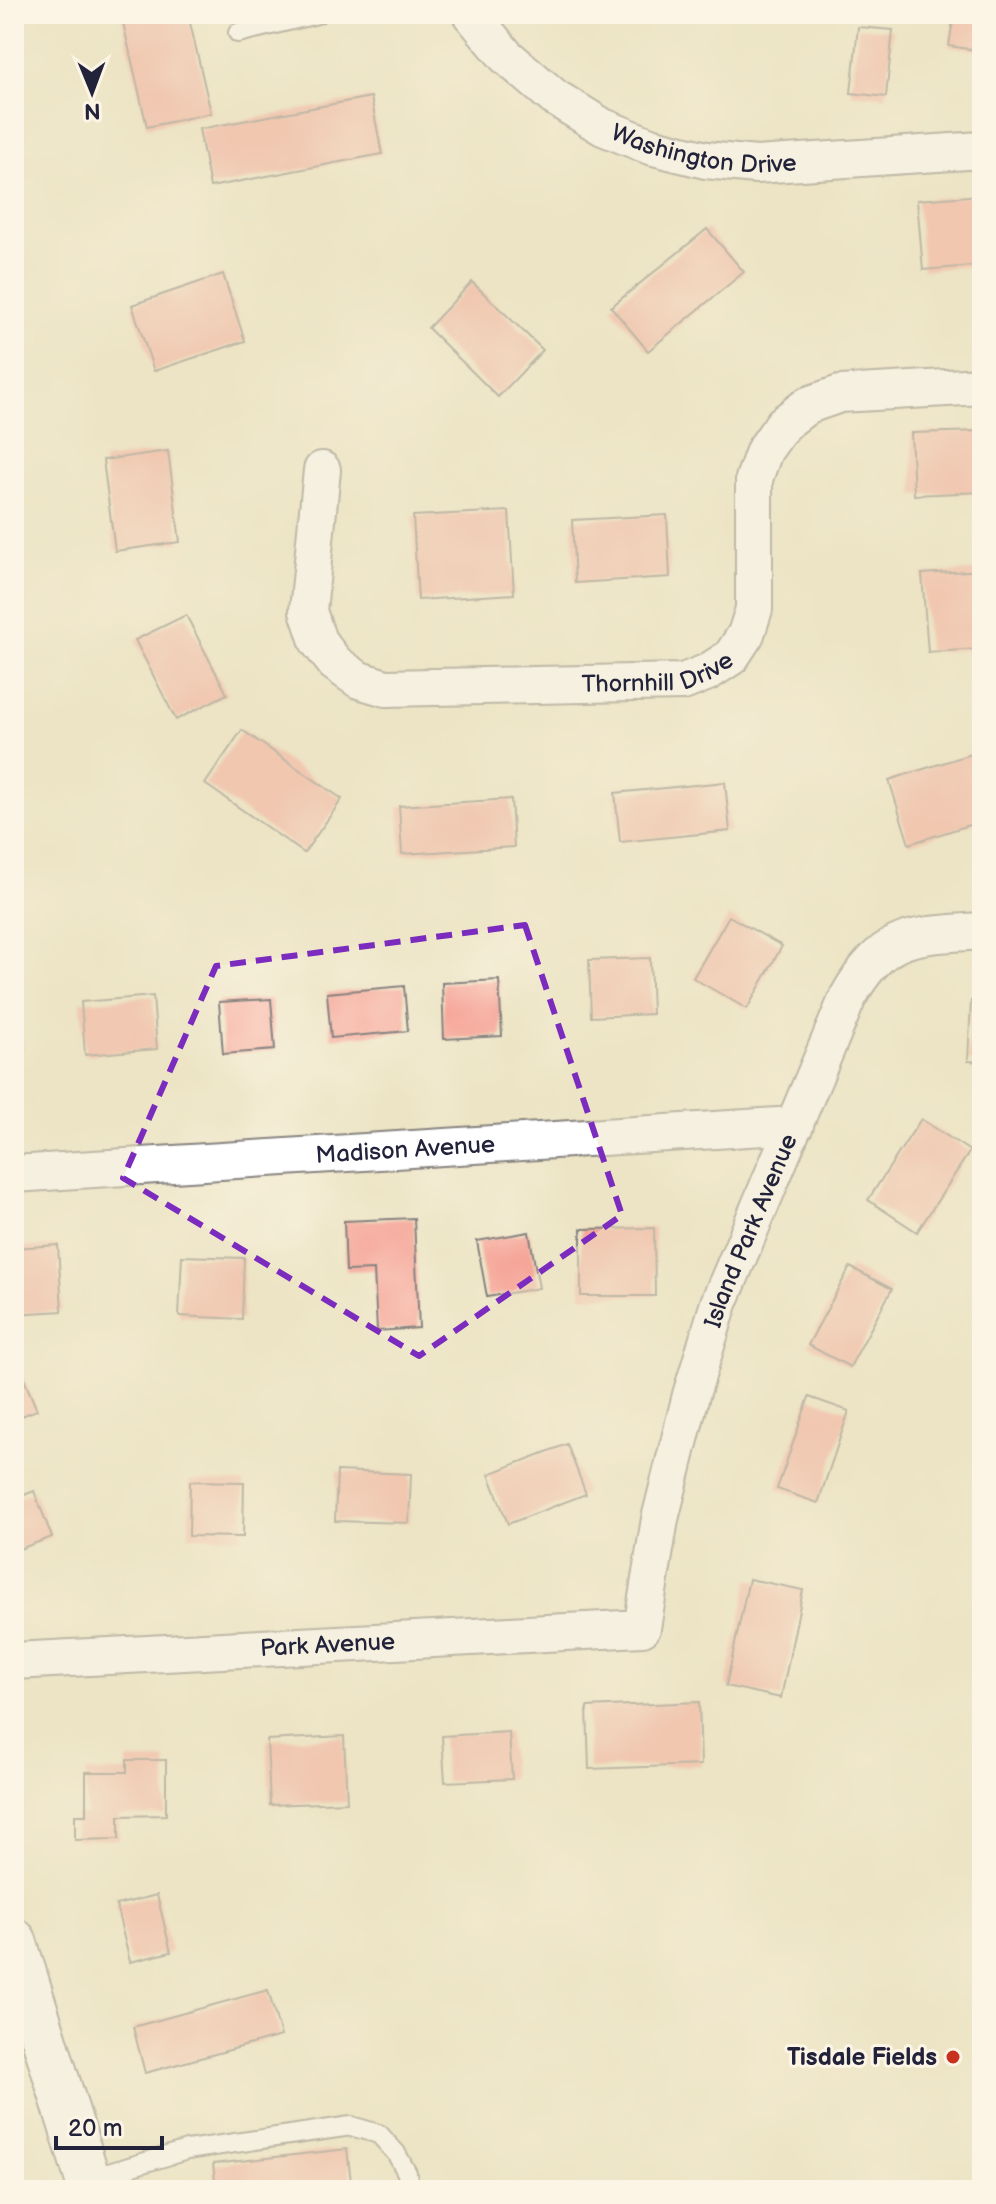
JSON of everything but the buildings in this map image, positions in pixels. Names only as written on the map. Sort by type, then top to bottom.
[{"type":"main road","points":[[14,1941],[89,2185]]},
{"type":"street","name":"Washington Drive","points":[[471,14],[506,56],[554,97],[603,127],[650,146],[706,160],[756,165],[982,150]]},
{"type":"street","name":"Thornhill Drive","points":[[322,470],[308,611],[318,641],[335,663],[359,680],[386,688],[683,682],[708,672],[731,657],[746,634],[754,609],[754,479],[764,451],[783,424],[808,405],[840,394],[982,386]]},
{"type":"street","name":"Island Park Avenue","points":[[642,1628],[660,1519],[719,1303],[848,997],[863,971],[887,949],[914,936],[982,931]]},
{"type":"street","name":"Madison Avenue","points":[[14,1174],[795,1125]]},
{"type":"street","name":"Park Avenue","points":[[14,1661],[642,1628]]},
{"type":"lane","points":[[238,33],[317,14]]},
{"type":"lane","points":[[89,2185],[187,2150],[351,2126],[379,2134],[396,2153],[407,2173],[409,2190]]},
{"type":"highlighted area","points":[[525,925],[622,1215],[419,1356],[123,1178],[216,966]]},
{"type":"place","name":"Tisdale Fields","points":[[953,2057]]}]
